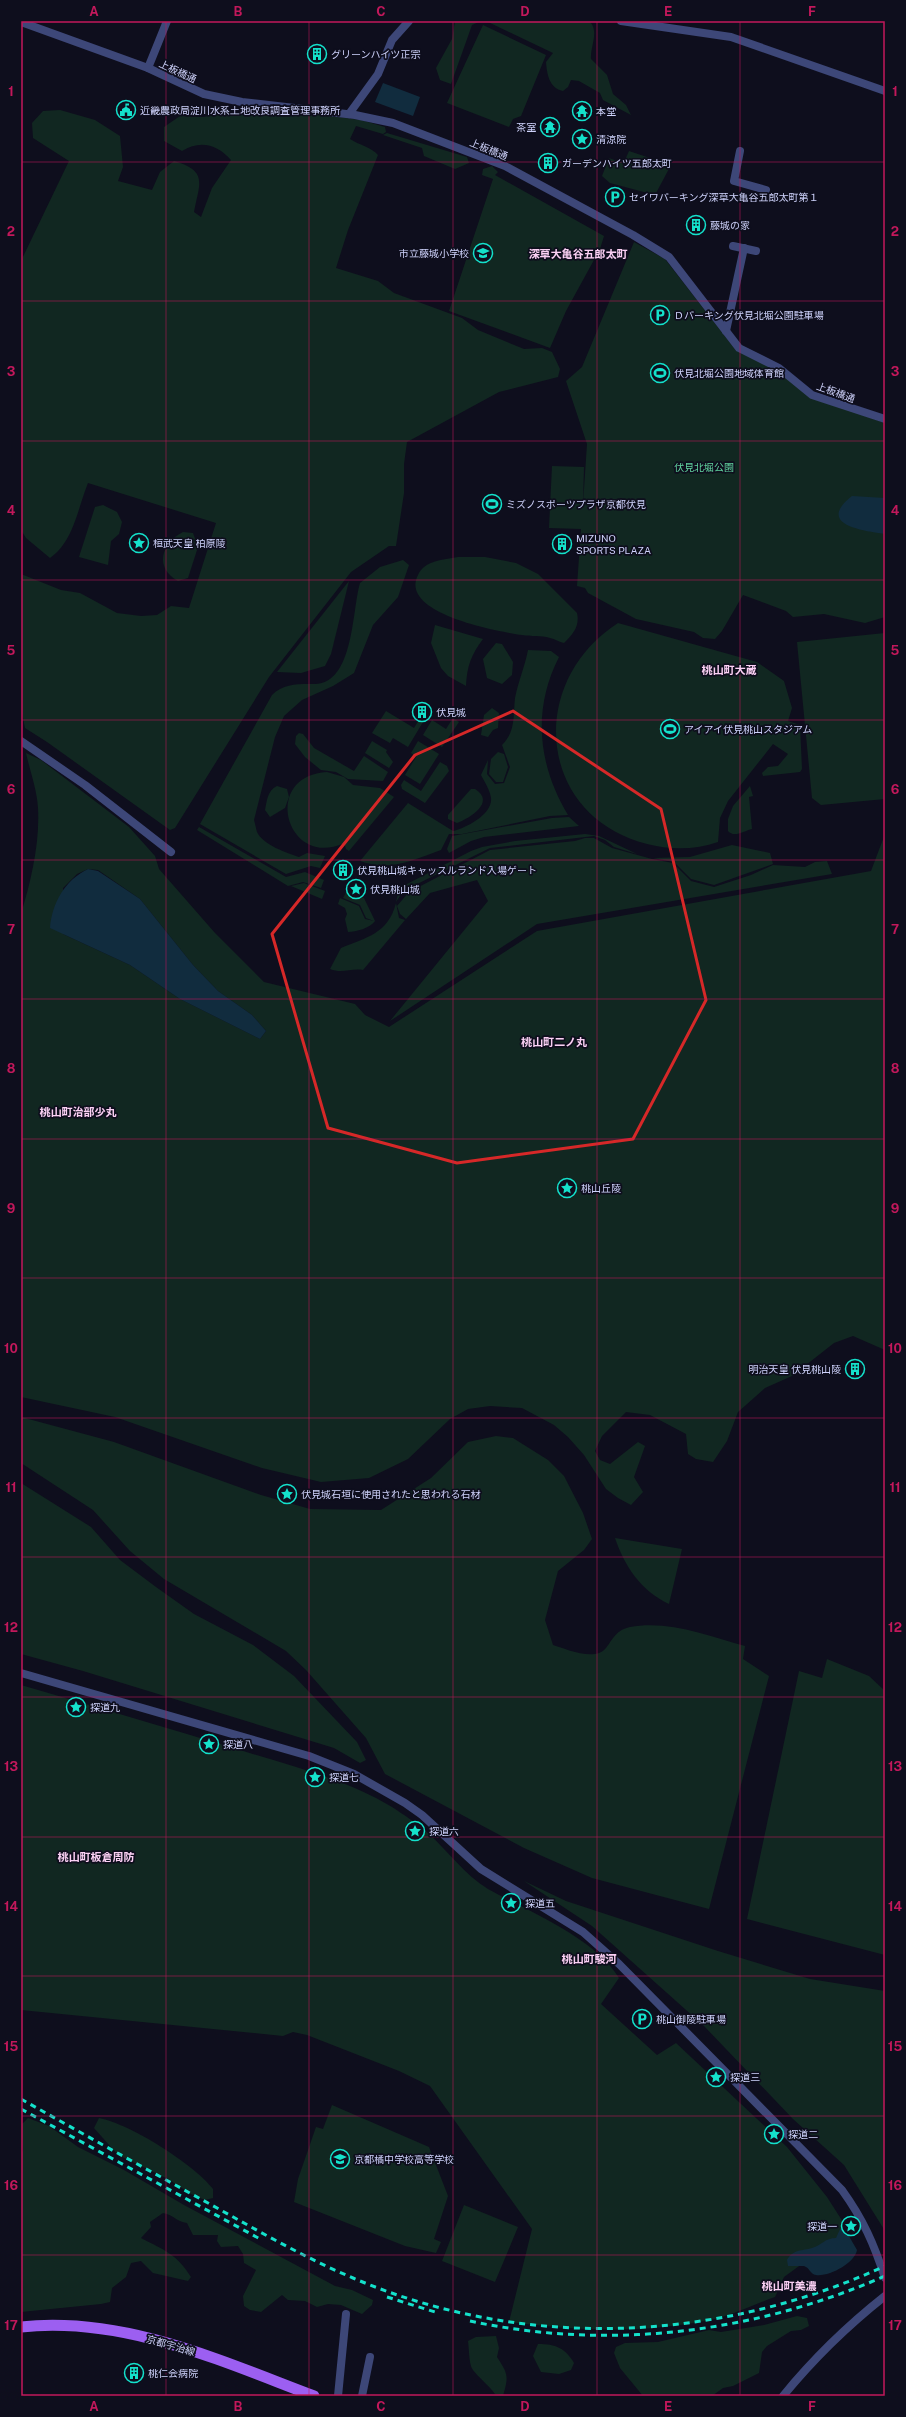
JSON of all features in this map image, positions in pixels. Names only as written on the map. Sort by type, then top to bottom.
[{"type":"main road","name":"京都宇治線","points":[[21,2327],[81,2328],[130,2334],[164,2341],[194,2350],[314,2396]]},
{"type":"street","points":[[148,68],[167,21]]},
{"type":"street","points":[[349,114],[378,74],[392,40],[409,21]]},
{"type":"street","points":[[621,21],[731,37],[885,91]]},
{"type":"street","name":"上板橋通","points":[[21,22],[148,68],[211,96],[242,102],[349,114],[393,123],[505,166],[638,238],[669,257],[739,348],[779,368],[812,395],[885,418]]},
{"type":"street","points":[[740,151],[734,181],[766,190]]},
{"type":"street","points":[[733,246],[756,251]]},
{"type":"street","points":[[726,331],[744,248]]},
{"type":"street","points":[[21,741],[85,785],[171,852]]},
{"type":"street","points":[[21,1673],[309,1756],[360,1777],[405,1803],[422,1816],[481,1869],[583,1932],[624,1970],[842,2190],[858,2213],[873,2241],[885,2278]]},
{"type":"street","points":[[783,2396],[811,2362],[848,2325],[885,2296]]},
{"type":"street","points":[[338,2396],[346,2314]]},
{"type":"street","points":[[362,2396],[370,2357]]},
{"type":"highlighted area","points":[[513,711],[661,809],[706,1000],[633,1139],[457,1163],[328,1128],[272,934],[415,755]]},
{"type":"green space","points":[[455,21],[481,21],[472,25],[451,84],[440,80],[436,68],[452,39]]},
{"type":"green space","points":[[486,21],[589,21],[594,29],[591,59],[607,75],[613,94],[626,105],[631,115],[603,100],[600,93],[579,81],[571,80],[568,87],[563,91],[558,89],[552,84],[547,71],[546,62],[553,53]]},
{"type":"green space","points":[[483,25],[546,55],[521,116],[513,119],[509,127],[447,103]]},
{"type":"green space","points":[[60,110],[95,120],[120,136],[123,167],[118,181],[152,190],[160,172],[174,161],[193,169],[199,180],[194,212],[201,217],[212,188],[231,160],[220,150],[208,145],[195,146],[182,151],[164,141],[164,127],[180,116],[204,117],[227,111],[279,116],[322,115],[361,120],[385,127],[386,132],[383,134],[356,126],[350,139],[372,150],[378,155],[348,230],[336,268],[378,281],[394,293],[462,318],[478,330],[524,349],[542,348],[552,352],[560,369],[558,377],[499,392],[407,442],[404,464],[404,493],[396,546],[389,546],[351,572],[269,677],[175,828],[170,830],[47,742],[25,728],[21,708],[21,574],[61,590],[80,593],[117,613],[141,616],[157,615],[171,606],[189,608],[216,523],[88,483],[70,534],[65,543],[50,558],[26,538],[21,530],[21,261],[69,161],[33,138],[32,123],[43,111]]},
{"type":"green space","points":[[387,133],[467,157],[469,163],[455,169],[424,156],[422,148],[383,135]]},
{"type":"green space","points":[[629,151],[671,165],[655,195],[610,183],[602,176],[609,158],[617,161],[625,160]]},
{"type":"green space","points":[[492,166],[498,172],[495,175],[604,236],[600,249],[566,311],[550,348],[449,311],[493,179],[482,175],[483,169]]},
{"type":"green space","name":"伏見北堀公園","points":[[634,242],[665,259],[735,349],[775,369],[815,398],[885,423],[885,617],[865,623],[824,614],[793,617],[786,611],[743,595],[722,631],[715,639],[703,638],[694,632],[636,619],[588,593],[585,588],[577,586],[581,529],[549,528],[552,466],[584,467],[583,504],[587,444],[566,381],[582,367]]},
{"type":"green space","points":[[103,505],[117,512],[122,522],[119,534],[111,541],[108,565],[79,557],[95,507]]},
{"type":"green space","points":[[183,532],[193,533],[198,547],[188,578],[178,581],[170,576],[163,563],[163,556],[165,549],[170,542]]},
{"type":"green space","points":[[458,557],[485,557],[516,563],[538,574],[577,613],[578,622],[573,633],[564,643],[547,637],[525,636],[474,625],[436,610],[423,600],[416,589],[418,575],[425,566],[441,560]]},
{"type":"green space","points":[[403,560],[409,565],[398,597],[373,625],[354,673],[333,686],[302,700],[284,716],[275,737],[254,820],[257,832],[264,841],[270,845],[299,857],[307,853],[325,856],[320,868],[311,866],[286,874],[200,824],[272,695],[287,686],[298,684],[315,684],[328,680],[337,672],[344,659],[349,643],[360,583],[380,567]]},
{"type":"green space","points":[[349,581],[331,654],[325,666],[301,673],[277,672]]},
{"type":"green space","name":"アイアイ伏見桃山スタジアム","points":[[618,623],[757,662],[784,681],[792,708],[788,721],[800,725],[802,769],[800,772],[763,776],[762,773],[768,767],[778,766],[788,754],[773,744],[728,801],[720,818],[718,842],[692,848],[656,846],[647,844],[610,829],[583,806],[565,777],[557,745],[558,711],[568,678],[588,648]]},
{"type":"green space","points":[[435,625],[483,639],[475,650],[470,661],[467,672],[466,686],[448,676],[441,668],[431,643]]},
{"type":"green space","points":[[885,633],[885,799],[821,805],[812,798],[797,642]]},
{"type":"green space","points":[[496,643],[502,644],[513,662],[512,675],[502,684],[487,678],[483,659]]},
{"type":"green space","points":[[528,650],[551,651],[559,657],[550,677],[545,697],[542,717],[542,737],[550,777],[568,815],[550,816],[462,834],[449,834],[441,850],[411,861],[391,865],[381,865],[360,861],[408,803],[453,831],[465,827],[478,819],[488,809],[491,798],[481,775],[488,760],[487,774],[495,784],[504,783],[510,767],[502,745],[512,729],[515,698]]},
{"type":"green space","points":[[492,708],[499,713],[498,728],[493,730],[488,737],[481,735],[484,715]]},
{"type":"green space","points":[[386,711],[414,728],[422,715],[426,717],[408,747],[393,738],[390,743],[372,733]]},
{"type":"green space","points":[[453,718],[459,722],[442,747],[423,735],[432,720],[446,729]]},
{"type":"green space","points":[[299,733],[303,734],[314,748],[354,771],[364,756],[388,772],[383,781],[348,779],[336,772],[321,770],[305,757],[295,744],[296,736]]},
{"type":"green space","points":[[372,741],[387,750],[386,752],[393,762],[389,768],[365,753]]},
{"type":"green space","points":[[418,741],[439,754],[420,784],[405,775],[416,757],[411,753]]},
{"type":"green space","points":[[498,752],[504,754],[508,767],[503,782],[496,782],[489,774],[491,759]]},
{"type":"green space","points":[[26,753],[41,760],[129,827],[155,856],[159,869],[215,933],[264,982],[355,1004],[365,1015],[389,1027],[537,931],[871,871],[885,834],[885,1350],[853,1336],[834,1343],[792,1376],[765,1388],[738,1412],[727,1441],[713,1462],[696,1459],[688,1454],[686,1434],[650,1415],[626,1412],[602,1436],[595,1451],[600,1460],[610,1464],[638,1442],[645,1446],[634,1477],[643,1492],[631,1505],[606,1489],[584,1455],[568,1437],[554,1425],[522,1408],[490,1406],[468,1409],[450,1419],[408,1459],[369,1478],[321,1482],[262,1468],[115,1417],[21,1397],[21,914],[34,862],[38,835],[38,808],[36,794]],"holes":[[[88,869],[98,870],[140,899],[193,965],[218,991],[252,1015],[266,1031],[260,1039],[180,999],[130,965],[63,934],[63,888],[77,874]]]},
{"type":"green space","points":[[440,762],[447,766],[449,771],[425,803],[402,789],[401,785],[404,780],[421,791]]},
{"type":"green space","points":[[327,772],[344,777],[353,785],[380,788],[394,797],[349,851],[346,849],[344,843],[324,848],[308,844],[296,833],[289,819],[288,803],[293,789],[306,777]]},
{"type":"green space","points":[[277,786],[287,789],[289,797],[285,808],[270,817],[265,810],[267,800],[269,793]]},
{"type":"green space","points":[[750,786],[753,796],[749,797],[752,829],[736,834],[730,833],[728,831],[728,819],[733,806]]},
{"type":"green space","points":[[471,789],[475,789],[481,794],[483,799],[479,809],[457,823],[448,819],[448,815]]},
{"type":"green space","points":[[569,817],[579,826],[484,837],[471,841],[449,853],[447,849],[452,836],[552,818]]},
{"type":"green space","points":[[199,827],[286,877],[305,872],[324,880],[321,888],[303,882],[288,886],[197,830]]},
{"type":"green space","points":[[585,834],[599,836],[637,854],[614,847],[605,840],[594,836],[490,848],[403,891],[396,902],[398,894],[405,885],[471,851],[482,847],[515,841]]},
{"type":"green space","points":[[585,838],[594,838],[612,848],[673,863],[691,881],[714,887],[751,875],[773,865],[805,867],[815,862],[827,861],[832,874],[537,924],[390,1021],[488,901],[477,880],[430,893],[406,919],[400,914],[397,906],[409,892],[490,850],[575,841]]},
{"type":"green space","points":[[732,845],[770,853],[773,864],[714,885],[691,879],[674,862],[653,858],[690,857]]},
{"type":"green space","points":[[304,883],[325,891],[322,899],[291,886]]},
{"type":"green space","points":[[347,891],[364,898],[375,921],[370,926],[348,932],[345,919],[347,914],[345,908],[338,904],[340,898],[359,906],[365,919],[374,921],[366,918],[360,905],[343,898]]},
{"type":"green space","points":[[396,903],[399,918],[405,920],[363,970],[339,971],[330,969],[341,948],[368,937],[388,922]]},
{"type":"green space","points":[[21,1417],[114,1442],[261,1495],[310,1509],[381,1510],[431,1478],[468,1442],[496,1436],[513,1438],[548,1460],[564,1476],[583,1513],[592,1539],[584,1550],[558,1571],[545,1620],[553,1645],[580,1653],[595,1654],[606,1648],[615,1635],[625,1628],[645,1625],[674,1627],[745,1646],[743,1659],[769,1676],[709,1909],[592,1878],[524,1848],[385,1774],[366,1738],[306,1670],[286,1651],[164,1579],[130,1551],[93,1510],[21,1463]]},
{"type":"green space","points":[[21,1483],[91,1527],[120,1560],[194,1614],[253,1645],[294,1676],[357,1742],[366,1760],[360,1763],[334,1748],[83,1671],[21,1654]]},
{"type":"green space","points":[[615,1538],[682,1549],[669,1604],[650,1592],[635,1577],[624,1559]]},
{"type":"green space","points":[[827,1659],[869,1676],[885,1691],[885,1955],[747,1919],[799,1671],[822,1678]]},
{"type":"green space","points":[[21,1685],[318,1774],[374,1797],[392,1807],[428,1833],[464,1870],[488,1889],[541,1916],[578,1938],[594,1950],[619,1978],[601,2004],[657,2055],[676,2043],[787,2147],[827,2197],[852,2236],[828,2245],[784,2277],[775,2297],[715,2319],[663,2327],[612,2330],[509,2322],[532,2229],[430,2086],[399,2071],[307,2035],[293,2032],[283,2036],[21,2010]]},
{"type":"green space","points":[[524,1881],[566,1901],[718,1951],[810,1979],[885,1991],[885,2231],[844,2165],[793,2119],[704,2026],[592,1926]]},
{"type":"green space","points":[[332,2105],[429,2147],[448,2196],[434,2239],[441,2242],[436,2253],[405,2246],[294,2202],[298,2179],[316,2127],[323,2129]]},
{"type":"green space","points":[[28,2118],[49,2126],[78,2147],[124,2170],[184,2205],[335,2286],[352,2290],[373,2300],[372,2305],[362,2314],[341,2305],[328,2304],[317,2307],[305,2301],[288,2300],[282,2295],[261,2312],[250,2310],[244,2306],[243,2296],[256,2270],[244,2263],[243,2254],[238,2246],[221,2247],[217,2241],[218,2235],[193,2235],[187,2223],[163,2213],[150,2222],[151,2227],[141,2238],[169,2253],[181,2263],[191,2277],[188,2281],[153,2273],[141,2261],[131,2263],[126,2277],[112,2288],[110,2302],[21,2312],[21,2154],[23,2150],[21,2125]]},
{"type":"green space","points":[[99,2118],[127,2128],[177,2157],[192,2168],[213,2189],[213,2198],[205,2200],[191,2194],[168,2179],[118,2155],[94,2128]]},
{"type":"green space","points":[[464,2205],[518,2227],[495,2282],[442,2261]]},
{"type":"green space","points":[[797,2316],[807,2318],[809,2326],[801,2330],[791,2331],[767,2346],[762,2352],[759,2373],[733,2386],[723,2388],[712,2396],[643,2396],[620,2368],[614,2353],[616,2347],[625,2343],[658,2342],[709,2330],[721,2332],[764,2325]]},
{"type":"green space","points":[[496,2336],[499,2348],[497,2357],[503,2367],[507,2379],[503,2396],[495,2394],[474,2372],[469,2357],[468,2341],[476,2337]]},
{"type":"green space","points":[[538,2344],[555,2346],[563,2350],[574,2363],[571,2370],[559,2374],[541,2372],[533,2356]]},
{"type":"water","points":[[383,83],[420,97],[413,116],[375,102]]},
{"type":"water","points":[[852,496],[885,498],[885,534],[856,528],[847,525],[841,520],[839,514],[842,506]]},
{"type":"water","points":[[88,869],[98,871],[140,899],[193,965],[218,991],[252,1015],[266,1031],[260,1039],[180,999],[130,965],[50,928],[51,919],[61,893],[73,879]]},
{"type":"water","points":[[841,2227],[846,2231],[857,2250],[852,2260],[847,2264],[828,2274],[821,2275],[814,2274],[804,2266],[788,2266],[787,2260],[789,2256],[795,2252],[815,2247],[829,2239],[836,2238]]},
{"type":"railway","points":[[21,2099],[261,2233],[334,2270],[418,2302],[485,2318],[552,2327],[620,2328],[688,2323],[755,2311],[821,2292],[885,2266]]},
{"type":"railway","points":[[21,2109],[262,2240]]},
{"type":"railway","points":[[470,2321],[522,2330],[575,2335],[628,2335],[681,2331],[733,2323],[785,2311],[836,2296],[885,2276]]},
{"type":"railway","points":[[387,2297],[435,2312]]},
{"type":"place","name":"グリーンハイツ正宗","points":[[317,54]]},
{"type":"place","name":"近畿農政局淀川水系土地改良調査管理事務所","points":[[126,110]]},
{"type":"place","name":"本堂","points":[[582,111]]},
{"type":"place","name":"茶室","points":[[550,127]]},
{"type":"place","name":"清涼院","points":[[582,139]]},
{"type":"place","name":"ガーデンハイツ五郎太町","points":[[548,163]]},
{"type":"place","name":"セイワパーキング深草大亀谷五郎太町第１","points":[[615,197]]},
{"type":"place","name":"藤城の家","points":[[696,225]]},
{"type":"place","name":"市立藤城小学校","points":[[483,253]]},
{"type":"place","name":"Ｄパーキング伏見北堀公園駐車場","points":[[660,315]]},
{"type":"place","name":"伏見北堀公園地域体育館","points":[[660,373]]},
{"type":"place","name":"ミズノスポーツプラザ京都伏見","points":[[492,504]]},
{"type":"place","name":"桓武天皇 柏原陵","points":[[139,543]]},
{"type":"place","name":"MIZUNO SPORTS PLAZA","points":[[562,544]]},
{"type":"place","name":"伏見城","points":[[422,712]]},
{"type":"place","name":"アイアイ伏見桃山スタジアム","points":[[670,729]]},
{"type":"place","name":"伏見桃山城キャッスルランド入場ゲート","points":[[343,870]]},
{"type":"place","name":"伏見桃山城","points":[[356,889]]},
{"type":"place","name":"桃山丘陵","points":[[567,1188]]},
{"type":"place","name":"明治天皇 伏見桃山陵","points":[[855,1369]]},
{"type":"place","name":"伏見城石垣に使用されたと思われる石材","points":[[287,1494]]},
{"type":"place","name":"探道九","points":[[76,1707]]},
{"type":"place","name":"探道八","points":[[209,1744]]},
{"type":"place","name":"探道七","points":[[315,1777]]},
{"type":"place","name":"探道六","points":[[415,1831]]},
{"type":"place","name":"探道五","points":[[511,1903]]},
{"type":"place","name":"桃山御陵駐車場","points":[[642,2019]]},
{"type":"place","name":"探道三","points":[[716,2077]]},
{"type":"place","name":"探道二","points":[[774,2134]]},
{"type":"place","name":"京都橘中学校高等学校","points":[[340,2159]]},
{"type":"place","name":"探道一","points":[[851,2226]]},
{"type":"place","name":"桃仁会病院","points":[[134,2373]]},
{"type":"district","name":"深草大亀谷五郎太町","points":[[578,254]]},
{"type":"district","name":"桃山町大蔵","points":[[729,670]]},
{"type":"district","name":"桃山町二ノ丸","points":[[554,1042]]},
{"type":"district","name":"桃山町治部少丸","points":[[78,1112]]},
{"type":"district","name":"桃山町板倉周防","points":[[96,1857]]},
{"type":"district","name":"桃山町駿河","points":[[589,1959]]},
{"type":"district","name":"桃山町美濃","points":[[789,2286]]}]
